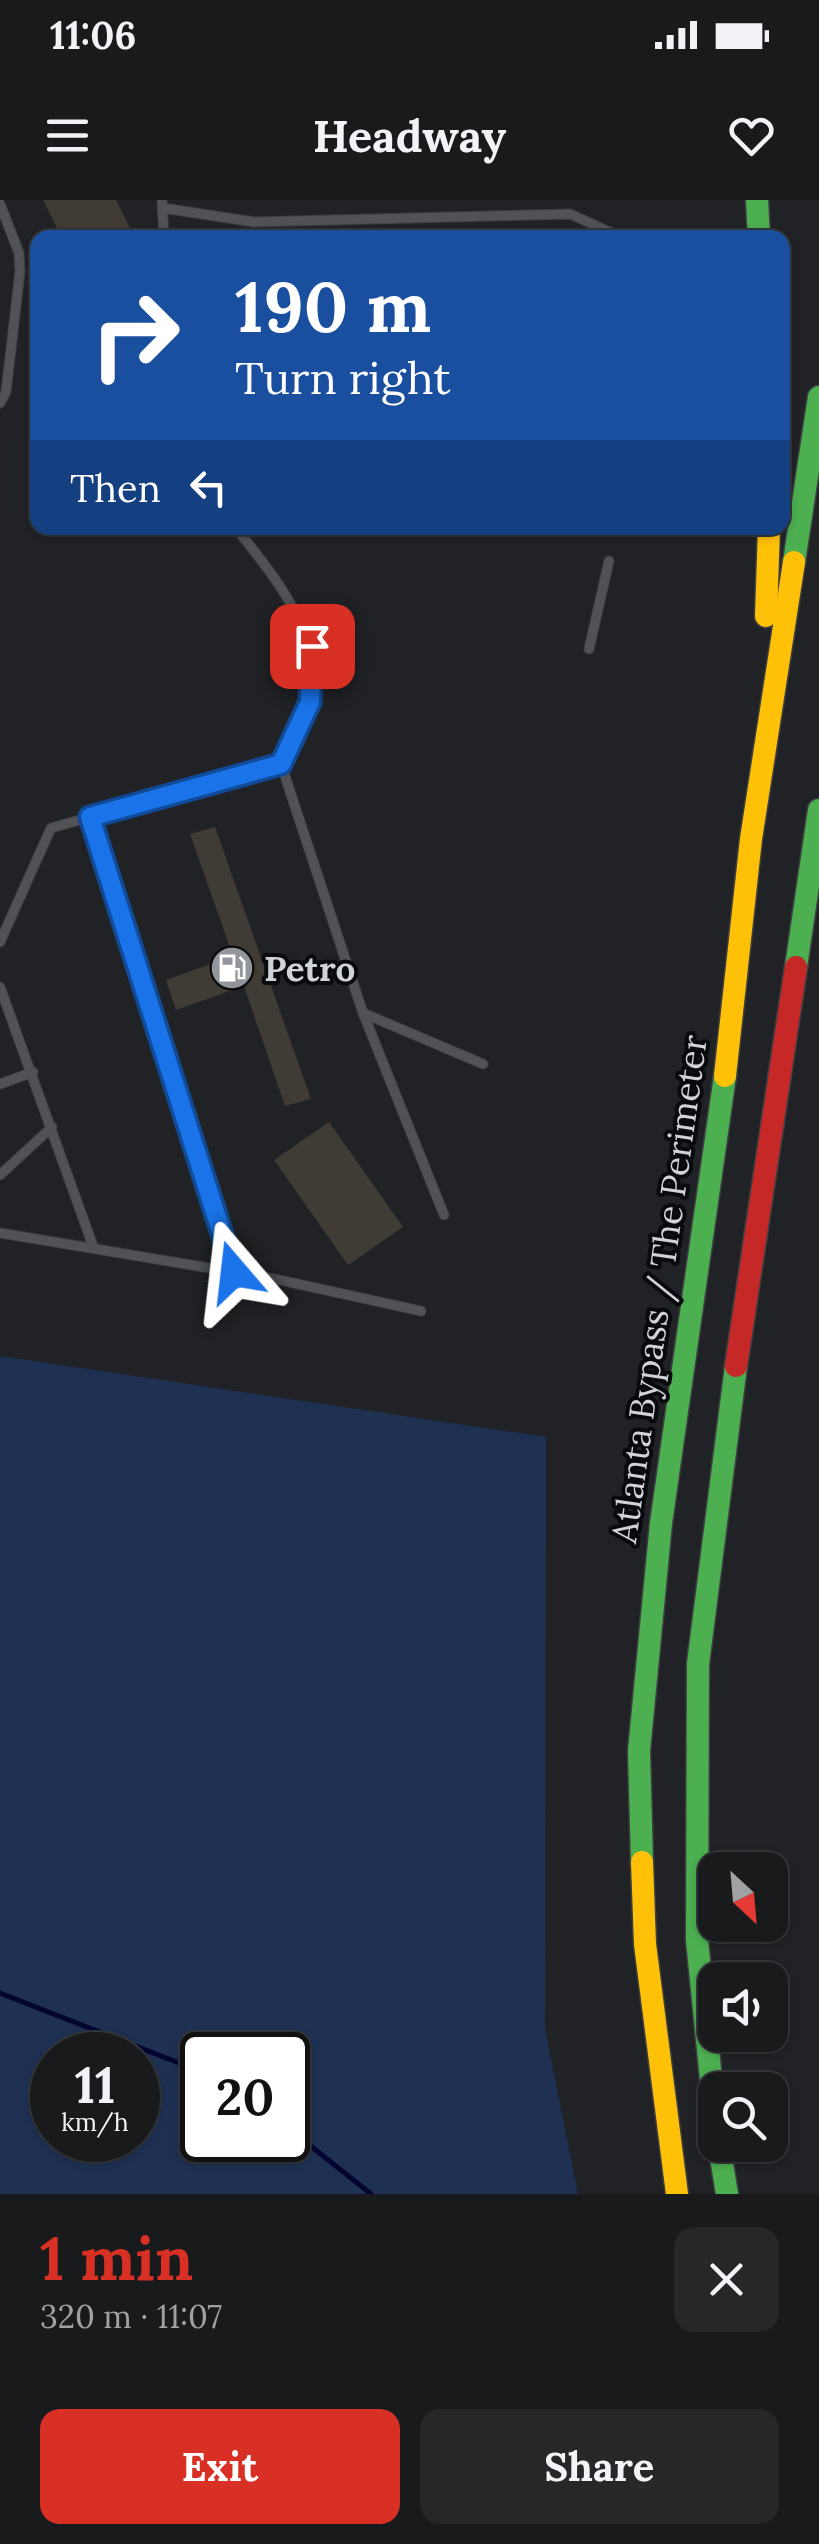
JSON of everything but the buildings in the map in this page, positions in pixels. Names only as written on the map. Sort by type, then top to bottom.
[{"type":"highway","points":[[757,200],[759,230]]},
{"type":"highway","name":"Atlanta Bypass / The Perimeter","points":[[677,2194],[645,1944],[639,1752],[660,1523],[715,1166],[750,839],[819,397]]},
{"type":"highway","points":[[750,839],[768,535]]},
{"type":"highway","points":[[710,2072],[697,1940],[698,1664],[714,1506],[819,810]]},
{"type":"highway","points":[[786,1032],[819,904]]},
{"type":"highway","points":[[721,2162],[727,2194]]},
{"type":"lane","points":[[0,204],[19,253],[20,272],[6,392],[0,403]]},
{"type":"lane","points":[[164,230],[163,204],[254,222],[570,214],[605,230]]},
{"type":"lane","points":[[242,535],[278,581],[312,646],[310,702],[281,764],[363,1014],[444,1215]]},
{"type":"lane","points":[[589,649],[610,561]]},
{"type":"lane","points":[[0,942],[52,828],[281,764]]},
{"type":"lane","points":[[90,817],[234,1272]]},
{"type":"lane","points":[[0,987],[93,1246]]},
{"type":"lane","points":[[363,1014],[483,1064]]},
{"type":"lane","points":[[0,1084],[33,1072]]},
{"type":"lane","points":[[0,1175],[52,1127]]},
{"type":"lane","points":[[0,1234],[93,1246],[420,1311]]},
{"type":"shaded area","points":[[0,1356],[546,1437],[545,2029],[578,2194],[0,2194]]},
{"type":"waterway","points":[[0,1993],[180,2063]]},
{"type":"waterway","points":[[310,2145],[371,2194]]},
{"type":"traffic: fast","points":[[757,200],[759,230]]},
{"type":"traffic: fast","points":[[794,562],[819,397]]},
{"type":"traffic: fast","points":[[796,967],[819,810]]},
{"type":"traffic: fast","points":[[642,1862],[639,1751],[661,1523],[725,1076]]},
{"type":"traffic: fast","points":[[710,2072],[697,1940],[698,1664],[736,1366]]},
{"type":"traffic: fast","points":[[722,2162],[727,2194]]},
{"type":"traffic: slow","points":[[766,616],[769,535]]},
{"type":"traffic: slow","points":[[725,1076],[751,839],[794,562]]},
{"type":"traffic: slow","points":[[642,1862],[645,1944],[677,2194]]},
{"type":"traffic: jam","points":[[736,1366],[796,967]]},
{"type":"place","name":"Petro","points":[[232,968]]},
{"type":"route","points":[[234,1272],[90,817],[281,764],[310,702],[312,646]]}]
